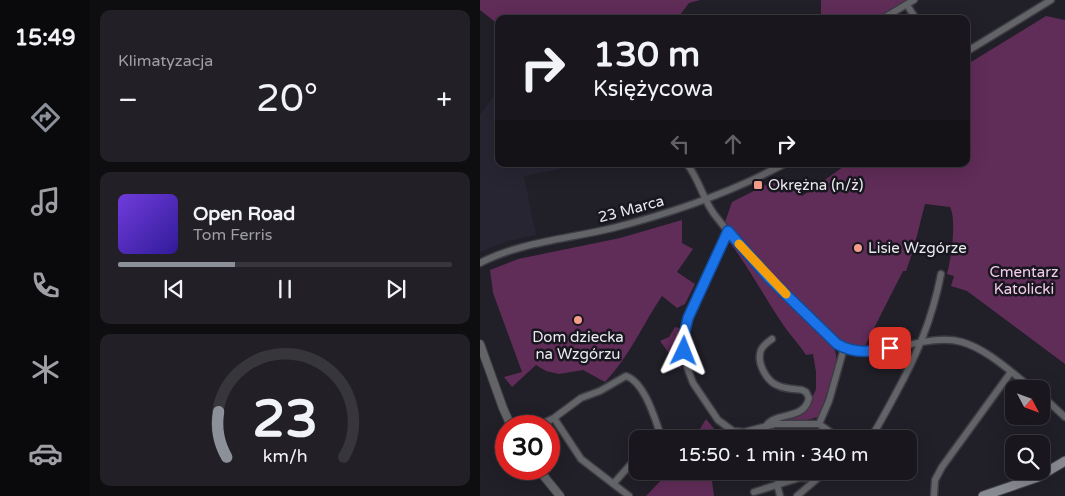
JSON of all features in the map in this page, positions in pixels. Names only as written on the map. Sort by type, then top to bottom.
[{"type":"main road","points":[[983,496],[1038,477],[1065,461]]},
{"type":"street","points":[[889,15],[914,0]]},
{"type":"street","points":[[970,50],[1051,0]]},
{"type":"street","points":[[907,4],[914,15]]},
{"type":"street","points":[[689,167],[712,211],[728,231],[769,278],[837,344],[844,348],[866,352],[939,340],[962,342],[984,352],[1021,380]]},
{"type":"street","name":"23 Marca","points":[[480,263],[511,250],[612,228],[676,210],[707,199],[778,167]]},
{"type":"street","points":[[728,231],[704,280],[686,324],[684,351],[687,368],[698,391],[718,420],[723,425],[738,432],[775,424],[819,424],[827,430]]},
{"type":"street","points":[[875,430],[912,364],[922,342],[935,306],[941,274]]},
{"type":"street","points":[[766,426],[771,420],[795,414],[802,410],[809,398],[806,392],[802,390],[778,386],[771,381],[764,371],[760,355],[764,346],[772,339]]},
{"type":"street","points":[[480,344],[506,415]]},
{"type":"street","points":[[819,424],[829,401],[844,348]]},
{"type":"street","points":[[934,496],[936,476],[1011,372]]},
{"type":"street","points":[[558,415],[581,398],[595,394],[626,376],[635,382],[651,406],[659,430]]},
{"type":"street","points":[[1050,403],[1065,416]]},
{"type":"street","points":[[560,427],[581,459],[629,496]]},
{"type":"street","points":[[614,483],[629,466]]},
{"type":"street","points":[[547,480],[560,496]]},
{"type":"street","points":[[754,492],[792,480]]},
{"type":"street","points":[[797,496],[816,480]]},
{"type":"street","points":[[777,484],[780,496]]},
{"type":"shaded area","points":[[495,94],[495,167],[569,167],[524,176],[536,235],[508,241],[480,252],[480,115]]},
{"type":"green space","points":[[480,0],[700,0],[689,3],[680,15],[495,15],[495,22],[480,10]]},
{"type":"green space","points":[[821,0],[907,0],[882,15],[821,15]]},
{"type":"green space","name":"Cmentarz Katolicki","points":[[1046,16],[1065,20],[1065,364],[967,291],[951,286],[954,276],[947,274],[953,240],[953,221],[950,207],[925,204],[906,271],[903,271],[865,346],[846,344],[836,338],[775,279],[725,222],[732,202],[781,177],[802,196],[843,167],[970,167],[970,63]]},
{"type":"green space","points":[[682,220],[682,243],[693,249],[677,272],[695,284],[685,304],[677,308],[662,296],[629,351],[605,382],[583,370],[559,374],[546,371],[536,365],[512,387],[504,377],[522,372],[493,293],[490,270],[518,259],[620,238]]},
{"type":"green space","points":[[729,238],[765,279],[814,322],[835,351],[835,375],[829,394],[818,417],[798,421],[786,419],[806,412],[816,389],[813,354],[806,355],[784,326],[728,240]]},
{"type":"green space","points":[[675,327],[679,328],[677,344],[681,370],[660,341],[669,337]]},
{"type":"green space","points":[[706,419],[715,430],[699,430]]},
{"type":"green space","points":[[661,480],[712,480],[714,496],[646,496]]},
{"type":"slow traffic","points":[[739,244],[786,294]]},
{"type":"place","name":"Okrężna (n/ż)","points":[[758,185]]},
{"type":"place","name":"Lisie Wzgórze","points":[[858,248]]},
{"type":"place","name":"Dom dziecka na Wzgórzu","points":[[578,320]]},
{"type":"route","points":[[684,351],[686,324],[692,305],[728,231],[769,278],[837,344],[844,348],[866,352],[890,348]]}]
